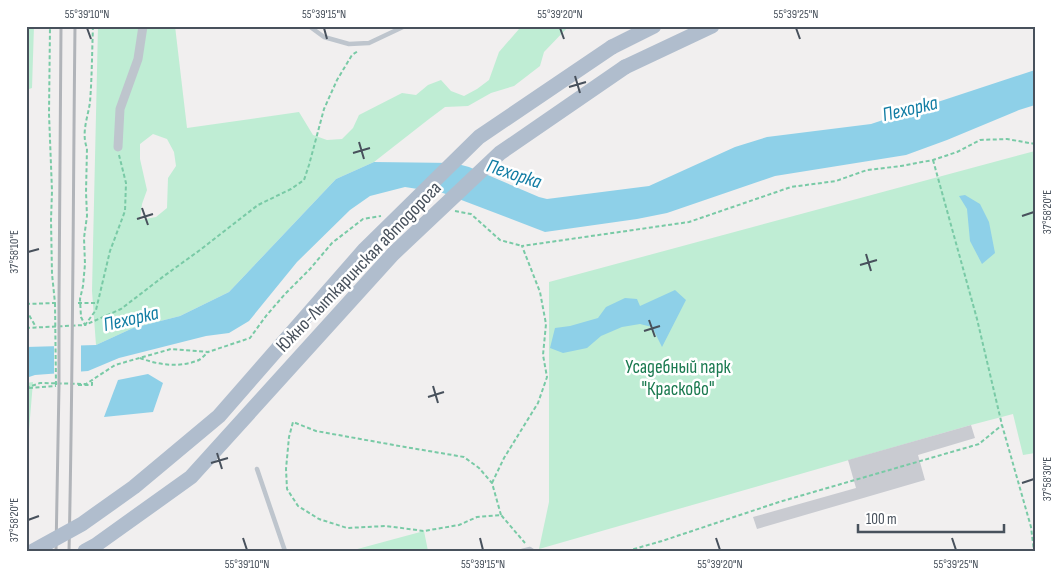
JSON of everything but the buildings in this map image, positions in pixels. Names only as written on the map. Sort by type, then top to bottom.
[{"type":"main road","name":"Южно-Лыткаринская автодорога","points":[[32,551],[82,524],[134,487],[219,416],[365,248],[479,137],[612,47],[654,26]]},
{"type":"main road","name":"Южно-Лыткаринская автодорога","points":[[85,551],[191,477],[393,254],[500,153],[625,67],[712,26]]},
{"type":"street","points":[[118,147],[120,109],[138,59],[143,26]]},
{"type":"lane","points":[[309,26],[324,36],[349,44],[369,43],[405,26]]},
{"type":"lane","points":[[257,469],[285,551]]},
{"type":"lane","points":[[522,551],[532,550]]},
{"type":"path","points":[[26,388],[56,386],[49,114],[50,26]]},
{"type":"path","points":[[85,325],[81,317],[80,299],[85,264],[87,148],[85,143],[85,121],[90,103],[93,26]]},
{"type":"path","points":[[26,328],[85,325],[121,309],[258,205],[291,189],[304,180],[324,109],[337,80],[352,54],[369,43]]},
{"type":"path","points":[[455,211],[471,214],[500,240],[522,246],[689,222],[791,187],[836,181],[867,170],[933,160],[957,152],[980,140],[1007,139],[1035,144]]},
{"type":"path","points":[[85,325],[96,310],[110,250],[125,211],[126,183],[118,147]]},
{"type":"path","points":[[933,160],[978,319],[1002,425],[1032,527],[1034,551]]},
{"type":"path","points":[[26,388],[40,384],[86,384],[116,365],[170,349],[208,352],[250,338],[285,294],[332,243],[363,219],[388,214]]},
{"type":"path","points":[[492,483],[504,458],[538,403],[547,377],[543,355],[546,324],[540,292],[522,246]]},
{"type":"path","points":[[26,304],[55,303]]},
{"type":"path","points":[[78,303],[98,303]]},
{"type":"path","points":[[26,310],[36,328]]},
{"type":"path","points":[[140,358],[152,363],[178,366],[200,360],[208,352]]},
{"type":"path","points":[[78,385],[92,385],[92,380]]},
{"type":"path","points":[[501,515],[478,517],[459,525],[424,531],[386,526],[347,528],[319,519],[298,506],[287,489],[286,469],[289,437],[293,422],[316,431],[464,457],[479,468],[492,483],[501,515],[532,550]]},
{"type":"path","points":[[627,551],[779,502],[979,444],[1002,425]]},
{"type":"green space","points":[[26,26],[34,26],[32,88],[26,90]]},
{"type":"green space","points":[[98,26],[175,26],[187,128],[299,112],[313,135],[327,140],[342,139],[353,128],[359,115],[402,93],[416,95],[428,85],[441,80],[451,91],[464,96],[477,89],[489,80],[499,52],[519,29],[527,26],[569,26],[544,52],[540,66],[514,86],[491,93],[468,106],[445,107],[374,162],[336,179],[229,292],[180,316],[133,328],[96,345],[92,291]],"holes":[[[153,134],[167,139],[174,152],[176,166],[168,178],[167,208],[156,217],[140,220],[142,204],[147,190],[140,159],[140,144]]]},
{"type":"green space","name":"Усадебный парк \"Красково\"","points":[[1035,151],[1035,453],[1023,455],[1013,414],[539,549],[549,502],[549,282]]},
{"type":"green space","points":[[33,382],[26,466],[26,383]]},
{"type":"green space","points":[[424,531],[428,551],[350,551]]},
{"type":"water","points":[[1035,70],[1035,105],[947,140],[906,155],[775,176],[667,213],[637,219],[545,232],[443,193],[405,187],[370,196],[350,210],[297,262],[249,321],[229,333],[206,336],[119,358],[88,371],[35,375],[26,378],[26,347],[96,345],[133,328],[180,316],[229,292],[336,179],[374,162],[454,163],[469,167],[547,199],[649,186],[735,147],[767,137],[871,124]]},
{"type":"water","points":[[965,195],[980,204],[989,222],[995,253],[982,264],[970,241],[967,209],[959,196]]},
{"type":"water","points":[[675,290],[686,300],[662,347],[652,327],[640,324],[622,327],[601,336],[587,348],[563,353],[550,348],[555,328],[598,318],[606,307],[625,298],[637,299],[640,306]]},
{"type":"water","points":[[148,374],[163,383],[153,412],[104,417],[118,380]]},
{"type":"pier","points":[[81,343],[81,374],[54,376],[54,344]]},
{"type":"railway","points":[[56,551],[61,26]]},
{"type":"railway","points":[[69,551],[75,26]]},
{"type":"water label","name":"Пехорка","points":[[910,109]]},
{"type":"water label","name":"Пехорка","points":[[514,174]]},
{"type":"water label","name":"Пехорка","points":[[131,319]]}]
